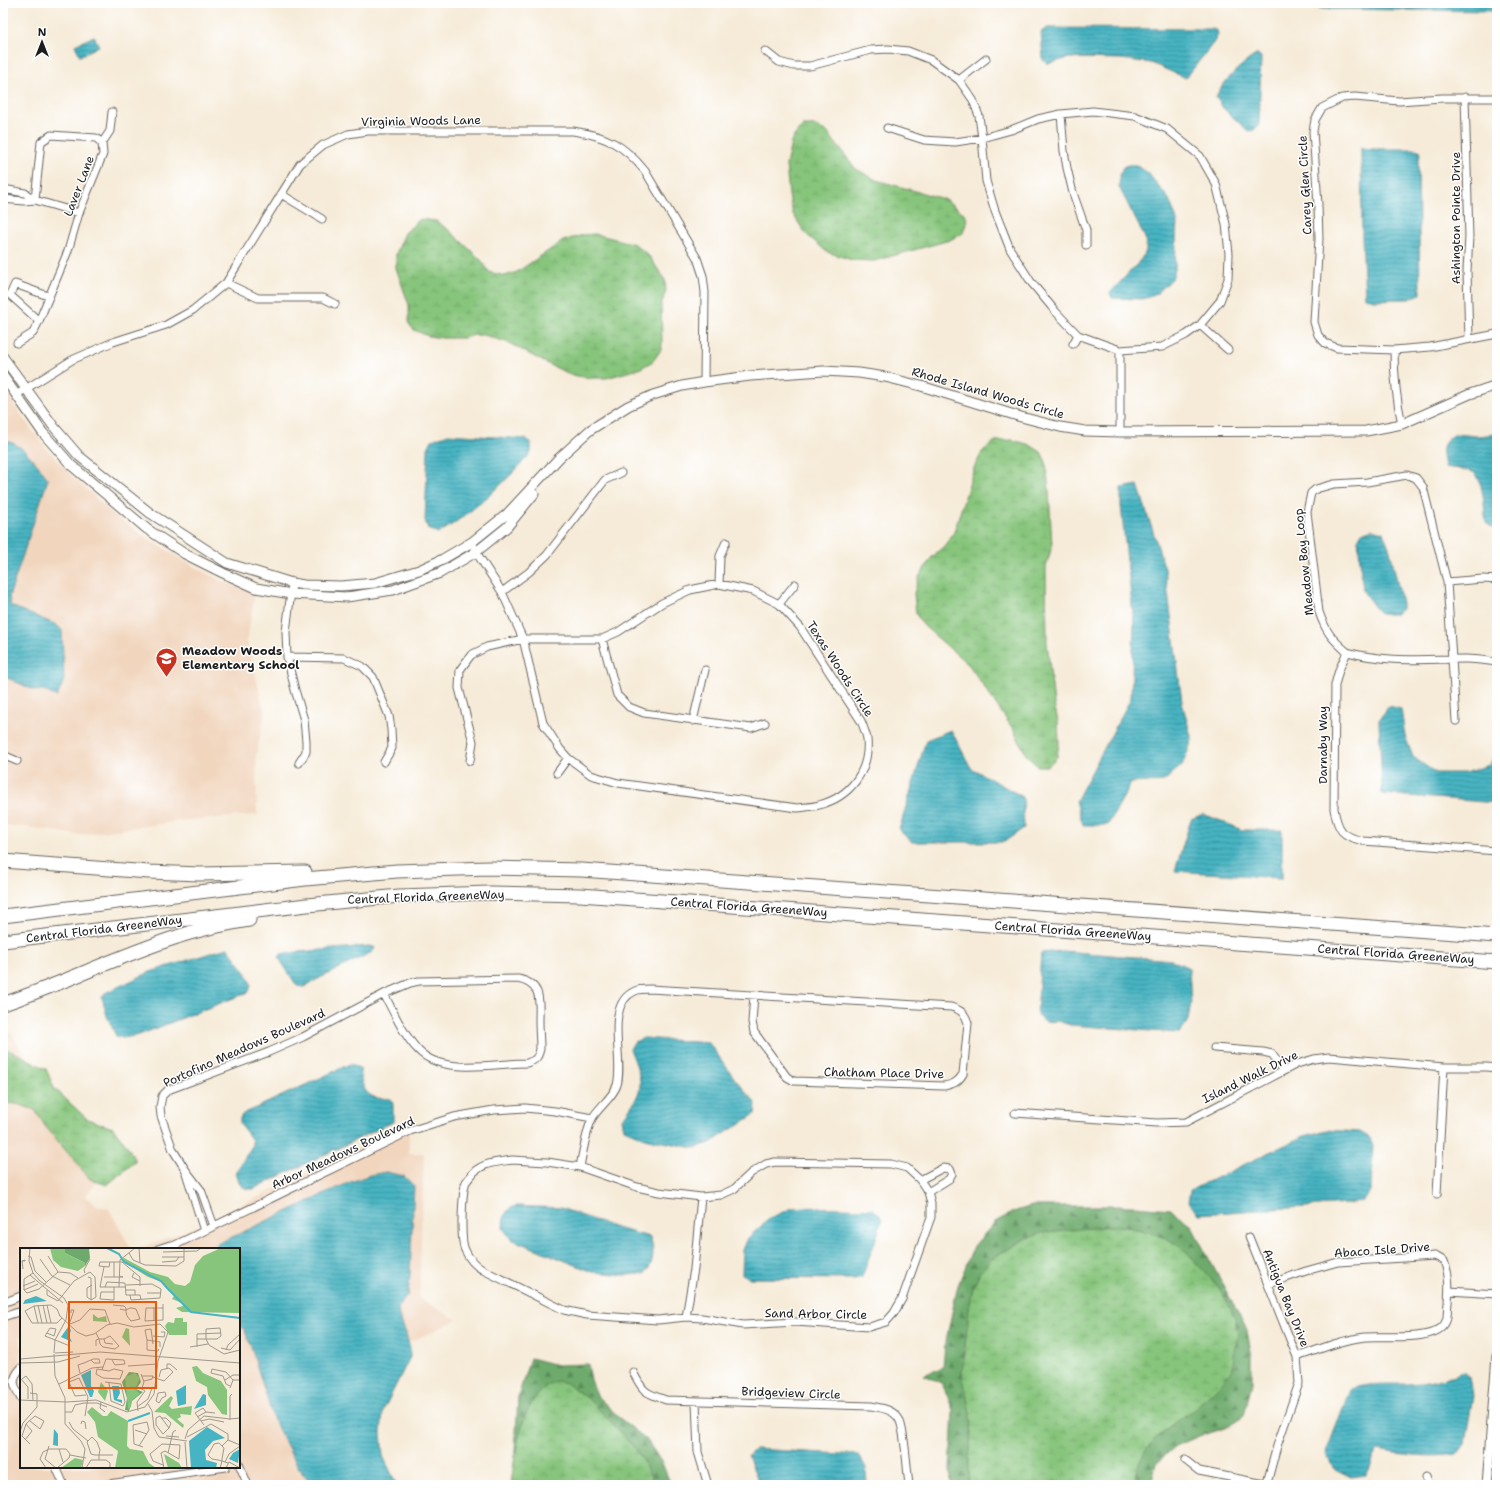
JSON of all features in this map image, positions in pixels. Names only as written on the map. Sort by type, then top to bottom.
[{"type":"highway","points":[[3,861],[148,872],[200,874],[397,871]]},
{"type":"highway","name":"Central Florida GreeneWay","points":[[3,916],[305,879],[397,871],[489,868],[581,870],[1497,936]]},
{"type":"highway","points":[[3,1004],[31,995],[136,951],[179,936],[221,925],[260,918],[353,906],[489,894]]},
{"type":"highway","name":"Central Florida GreeneWay","points":[[3,941],[345,901],[406,896],[489,894],[572,895],[1497,962]]},
{"type":"street","points":[[765,50],[779,62],[794,66],[810,66],[870,50],[908,50],[931,60],[959,80],[973,100],[979,116],[982,138],[986,180],[995,211],[1010,249],[1031,282],[1078,336],[1120,350],[1162,347],[1186,336],[1200,325],[1220,301],[1228,279],[1229,254],[1226,224],[1216,184],[1200,156],[1167,129],[1135,116],[1094,111],[1061,114],[1038,119],[1011,130],[982,138],[955,142],[924,140],[887,128]]},
{"type":"street","points":[[959,80],[986,59]]},
{"type":"street","name":"Carey Glen Circle","points":[[1497,98],[1465,97],[1399,101],[1355,97],[1342,98],[1322,108],[1315,120],[1313,131],[1319,240],[1314,322],[1318,335],[1325,343],[1337,348],[1394,350],[1430,347],[1497,334]]},
{"type":"street","name":"Ashington Pointe Drive","points":[[1465,97],[1469,230],[1467,271],[1469,339]]},
{"type":"street","points":[[102,144],[110,131],[112,112]]},
{"type":"street","points":[[1061,114],[1067,168],[1073,193],[1086,230],[1086,245]]},
{"type":"street","name":"Virginia Woods Lane","points":[[16,395],[72,360],[113,342],[166,325],[193,310],[226,283],[300,164],[323,145],[348,134],[368,131],[573,131],[593,134],[622,147],[645,171],[697,258],[703,276],[705,292],[704,382]]},
{"type":"street","name":"Laver Lane","points":[[17,343],[32,333],[39,321],[48,296],[68,251],[79,213],[103,154],[102,144],[96,138],[51,135],[41,142],[35,200]]},
{"type":"street","points":[[3,189],[26,193],[35,200],[79,213]]},
{"type":"street","points":[[281,194],[322,219]]},
{"type":"street","points":[[3,199],[24,201],[35,200]]},
{"type":"street","points":[[226,283],[258,298],[323,298],[335,304]]},
{"type":"street","points":[[39,321],[10,295],[15,284],[48,296]]},
{"type":"street","points":[[1200,325],[1228,350]]},
{"type":"street","points":[[1073,344],[1078,336]]},
{"type":"street","points":[[1120,350],[1120,432]]},
{"type":"street","points":[[1394,350],[1396,398],[1402,424]]},
{"type":"street","name":"Rhode Island Woods Circle","points":[[3,357],[54,427],[79,456],[150,513],[227,563],[304,586],[341,586],[375,583],[419,570],[443,559],[472,542],[507,514],[559,458],[590,430],[628,406],[652,395],[682,386],[704,382],[750,376],[824,371],[860,373],[885,377],[921,386],[1021,417],[1060,427],[1085,431],[1120,432],[1366,431],[1402,424],[1470,394],[1497,385]]},
{"type":"street","name":"Rhode Island Woods Circle","points":[[3,376],[43,433],[71,465],[147,529],[186,554],[256,588],[291,594],[347,597],[393,590],[440,573],[476,552],[507,527],[539,487],[559,458]]},
{"type":"street","points":[[502,592],[528,572],[546,555],[605,480],[621,473]]},
{"type":"street","name":"Meadow Bay Loop","points":[[1347,652],[1330,636],[1324,627],[1319,612],[1307,512],[1311,493],[1316,488],[1334,484],[1367,482],[1407,475],[1416,478],[1423,486],[1447,582],[1456,721]]},
{"type":"street","name":"Texas Woods Circle","points":[[472,542],[476,552],[502,592],[523,639],[543,723],[560,749],[568,758],[591,776],[618,783],[797,808],[819,805],[842,795],[859,779],[867,756],[867,737],[861,721],[800,627],[780,604],[753,591],[719,584],[690,590],[662,603],[618,632],[602,639],[523,639]]},
{"type":"street","points":[[719,584],[720,556],[726,542]]},
{"type":"street","points":[[1447,582],[1483,579],[1497,580]]},
{"type":"street","points":[[292,583],[286,632],[287,657],[304,720],[306,752],[299,762]]},
{"type":"street","points":[[780,604],[795,584]]},
{"type":"street","points":[[291,594],[304,586]]},
{"type":"street","points":[[470,761],[473,742],[459,688],[460,670],[471,655],[487,647],[523,639]]},
{"type":"street","points":[[602,639],[617,695],[629,707],[644,713],[692,721],[751,728],[765,723]]},
{"type":"street","points":[[1347,652],[1365,657],[1389,660],[1415,661],[1468,659],[1497,662]]},
{"type":"street","name":"Darnaby Way","points":[[1347,652],[1339,670],[1335,685],[1334,809],[1337,824],[1342,832],[1351,838],[1363,841],[1497,851]]},
{"type":"street","points":[[287,657],[344,658],[362,666],[373,677],[390,716],[392,748],[384,762]]},
{"type":"street","points":[[692,721],[705,670]]},
{"type":"street","points":[[3,755],[17,761]]},
{"type":"street","points":[[557,773],[568,758]]},
{"type":"street","name":"Portofino Meadows Boulevard","points":[[214,1226],[202,1190],[185,1169],[173,1150],[161,1116],[160,1107],[162,1096],[168,1090],[269,1052],[303,1037],[384,994],[410,983],[419,981],[518,979],[527,981],[534,986],[538,992],[540,1001],[540,1049],[538,1057],[534,1061],[527,1062],[471,1066],[454,1066],[434,1061],[419,1051],[407,1036],[384,994]]},
{"type":"street","name":"Chatham Place Drive","points":[[592,1118],[616,1087],[619,1077],[617,1036],[618,1012],[622,1003],[629,994],[636,990],[650,989],[754,995],[951,1007],[960,1009],[966,1015],[968,1023],[962,1074],[959,1081],[944,1086],[794,1082],[787,1077],[754,1032],[752,1022],[754,995]]},
{"type":"street","points":[[1214,1048],[1272,1054],[1284,1071]]},
{"type":"street","name":"Island Walk Drive","points":[[1015,1113],[1157,1124],[1177,1124],[1186,1122],[1297,1064],[1314,1059],[1329,1057],[1444,1068],[1497,1068]]},
{"type":"street","points":[[1437,1194],[1444,1068]]},
{"type":"street","name":"Arbor Meadows Boulevard","points":[[169,1248],[410,1131],[454,1117],[494,1110],[526,1108],[555,1111],[592,1118]]},
{"type":"street","points":[[580,1167],[592,1118]]},
{"type":"street","name":"Sand Arbor Circle","points":[[512,1160],[547,1162],[580,1167],[637,1187],[658,1192],[701,1197],[721,1195],[734,1189],[751,1173],[766,1164],[775,1162],[891,1164],[907,1168],[920,1180],[928,1192],[931,1203],[931,1217],[902,1299],[894,1313],[886,1322],[869,1327],[795,1322],[742,1325],[702,1318],[686,1317],[658,1320],[587,1315],[564,1310],[474,1266],[464,1249],[462,1229],[466,1181],[475,1171],[488,1164],[512,1160]]},
{"type":"street","points":[[920,1180],[943,1168],[950,1169],[952,1174],[949,1179],[928,1192]]},
{"type":"street","name":"Portofino Meadows Boulevard","points":[[185,1169],[204,1231]]},
{"type":"street","points":[[686,1317],[694,1269],[701,1197]]},
{"type":"street","points":[[195,1203],[205,1200]]},
{"type":"street","name":"Antigua Bay Drive","points":[[1249,1237],[1297,1357],[1299,1383],[1277,1446],[1268,1484]]},
{"type":"street","name":"Arbor Meadows Boulevard","points":[[161,1248],[181,1242]]},
{"type":"street","name":"Abaco Isle Drive","points":[[1269,1284],[1338,1262],[1435,1256],[1444,1261],[1448,1272],[1449,1291],[1446,1322],[1436,1332],[1421,1336],[1367,1337],[1345,1340],[1297,1357]]},
{"type":"street","points":[[1449,1291],[1497,1294]]},
{"type":"street","points":[[3,1302],[20,1296]]},
{"type":"street","points":[[3,1317],[20,1311]]},
{"type":"street","points":[[1487,1485],[1497,1356]]},
{"type":"street","points":[[20,1369],[15,1374],[14,1386],[20,1397]]},
{"type":"street","name":"Bridgeview Circle","points":[[633,1372],[640,1387],[649,1395],[666,1400],[871,1406],[887,1409],[899,1418],[902,1429],[909,1485]]},
{"type":"street","points":[[696,1401],[698,1452],[708,1485]]},
{"type":"street","points":[[1185,1460],[1199,1471],[1268,1484]]},
{"type":"street","points":[[240,1467],[248,1485]]},
{"type":"street","points":[[56,1468],[64,1485]]},
{"type":"street","points":[[102,1485],[219,1468]]},
{"type":"street","points":[[1425,1477],[1428,1485]]},
{"type":"shaded area","name":"Meadow Woods Elementary School","points":[[3,389],[31,429],[49,451],[66,470],[112,513],[142,535],[196,568],[222,581],[255,593],[247,641],[265,714],[256,755],[257,815],[188,820],[79,835],[28,827],[3,826]]},
{"type":"shaded area","points":[[11,1032],[95,1185],[85,1195],[95,1205],[109,1209],[130,1248],[20,1248],[20,1468],[240,1468],[240,1248],[140,1248],[192,1229],[409,1124],[409,1153],[424,1153],[419,1298],[457,1320],[354,1368],[368,1485],[3,1485],[3,1035]]},
{"type":"green space","points":[[802,126],[814,126],[826,131],[856,169],[876,180],[944,199],[965,214],[967,221],[963,233],[950,240],[874,261],[852,260],[827,252],[805,233],[793,214],[789,195],[786,165],[792,139]]},
{"type":"green space","points":[[420,219],[436,221],[450,231],[481,260],[489,272],[505,276],[517,272],[563,241],[583,235],[595,234],[635,244],[649,256],[665,280],[666,291],[661,305],[661,350],[653,361],[639,369],[606,378],[589,378],[572,375],[509,343],[484,335],[474,335],[464,338],[442,338],[428,336],[414,330],[409,324],[409,305],[396,268],[396,254],[405,233]]},
{"type":"green space","points":[[1013,440],[1030,445],[1041,452],[1046,462],[1052,546],[1046,567],[1047,643],[1054,704],[1058,721],[1059,743],[1057,757],[1048,766],[1037,766],[1027,756],[1013,729],[969,665],[924,626],[916,614],[914,593],[919,577],[932,557],[945,545],[954,532],[974,468],[982,452],[995,441]]},
{"type":"green space","points":[[3,1048],[46,1069],[54,1088],[87,1119],[113,1128],[126,1144],[136,1161],[107,1185],[90,1179],[45,1126],[35,1110],[17,1104],[3,1103]]},
{"type":"green space","points":[[1032,1206],[1136,1206],[1170,1209],[1191,1225],[1247,1330],[1252,1357],[1252,1383],[1244,1416],[1226,1428],[1199,1436],[1176,1446],[1156,1463],[1152,1481],[1153,1485],[951,1485],[950,1470],[953,1410],[942,1383],[924,1375],[943,1367],[945,1345],[958,1285],[974,1246],[995,1222],[1013,1212]]},
{"type":"green space","points":[[1114,1226],[1134,1228],[1166,1238],[1181,1247],[1218,1286],[1235,1319],[1238,1333],[1232,1369],[1223,1382],[1212,1393],[1159,1435],[1148,1448],[1139,1462],[1134,1485],[969,1485],[972,1421],[962,1373],[969,1310],[973,1288],[980,1273],[991,1259],[1025,1239],[1046,1232]]},
{"type":"green space","points":[[530,1358],[557,1365],[588,1364],[591,1380],[598,1397],[622,1420],[646,1439],[662,1463],[671,1485],[513,1485],[518,1397]]},
{"type":"green space","points":[[556,1381],[566,1383],[587,1398],[610,1421],[632,1445],[642,1459],[655,1485],[511,1485],[518,1442],[528,1410],[535,1397],[544,1387]]},
{"type":"water","points":[[1315,3],[1497,3],[1497,11],[1324,9],[1317,8]]},
{"type":"water","points":[[1047,28],[1211,29],[1217,30],[1218,34],[1214,42],[1186,78],[1151,63],[1121,59],[1069,58],[1047,64],[1043,60],[1041,32]]},
{"type":"water","points":[[94,36],[99,46],[80,56],[75,45]]},
{"type":"water","points":[[1258,54],[1261,57],[1259,124],[1254,130],[1248,131],[1223,108],[1216,97],[1223,85],[1234,73],[1252,57]]},
{"type":"water","points":[[1361,148],[1416,149],[1421,151],[1418,163],[1420,294],[1409,299],[1373,300],[1365,297],[1362,237]]},
{"type":"water","points":[[1128,165],[1136,165],[1148,173],[1169,199],[1177,220],[1175,270],[1172,279],[1155,295],[1143,299],[1112,298],[1110,293],[1139,262],[1146,251],[1146,240],[1119,187],[1120,174],[1123,167]]},
{"type":"water","points":[[448,434],[526,439],[531,442],[531,453],[511,475],[476,507],[439,533],[428,529],[425,520],[428,448],[432,440]]},
{"type":"water","points":[[1455,434],[1477,436],[1497,434],[1497,531],[1486,523],[1484,503],[1477,475],[1471,471],[1445,467],[1443,448],[1446,441]]},
{"type":"water","points":[[3,440],[17,445],[29,455],[48,479],[9,597],[11,606],[57,625],[62,630],[64,680],[57,697],[43,690],[36,691],[3,676]]},
{"type":"water","points":[[1138,485],[1165,569],[1182,702],[1192,740],[1183,764],[1164,781],[1131,783],[1108,825],[1083,825],[1076,801],[1131,698],[1134,624],[1121,506],[1121,488]]},
{"type":"water","points":[[1372,529],[1383,532],[1390,550],[1402,603],[1402,609],[1396,614],[1381,614],[1363,591],[1358,540],[1362,533]]},
{"type":"water","points":[[1389,706],[1401,709],[1405,736],[1413,757],[1436,773],[1465,773],[1489,765],[1497,753],[1497,803],[1382,794],[1379,720]]},
{"type":"water","points":[[951,730],[971,768],[1023,797],[1024,828],[1004,842],[912,842],[899,830],[926,740]]},
{"type":"water","points":[[1203,814],[1242,830],[1282,830],[1282,878],[1175,871],[1191,819]]},
{"type":"water","points":[[369,946],[374,947],[375,949],[372,952],[304,987],[297,986],[279,958],[281,954],[286,953]]},
{"type":"water","points":[[228,948],[247,974],[251,985],[249,992],[139,1035],[123,1038],[116,1036],[107,1016],[102,997],[105,993],[150,972]]},
{"type":"water","points":[[1062,951],[1172,960],[1189,968],[1191,1004],[1187,1024],[1179,1033],[1070,1025],[1058,1021],[1046,1022],[1037,1016],[1041,953]]},
{"type":"water","points":[[644,1038],[709,1043],[735,1079],[756,1104],[755,1114],[710,1143],[694,1148],[648,1139],[624,1129],[622,1119],[636,1099],[640,1086],[638,1072],[630,1049],[634,1042]]},
{"type":"water","points":[[350,1064],[360,1069],[362,1083],[369,1094],[377,1098],[391,1099],[393,1104],[393,1122],[253,1189],[243,1187],[239,1182],[236,1172],[252,1146],[252,1140],[240,1124],[240,1118],[243,1114]]},
{"type":"water","points":[[1327,1130],[1360,1132],[1370,1138],[1373,1145],[1371,1191],[1363,1201],[1349,1204],[1199,1214],[1188,1202],[1190,1191],[1197,1187],[1304,1136]]},
{"type":"water","points":[[386,1172],[404,1176],[414,1186],[408,1294],[398,1308],[399,1316],[406,1333],[410,1349],[410,1357],[383,1411],[381,1433],[383,1456],[395,1481],[399,1485],[314,1485],[301,1472],[274,1421],[250,1344],[244,1329],[240,1326],[240,1248],[214,1248],[217,1244],[348,1183],[370,1175]]},
{"type":"water","points":[[516,1206],[561,1208],[616,1228],[650,1237],[653,1247],[652,1261],[645,1274],[624,1275],[593,1272],[511,1239],[503,1228],[504,1216],[510,1208]]},
{"type":"water","points":[[792,1208],[873,1209],[879,1214],[882,1220],[862,1277],[854,1279],[750,1278],[742,1274],[743,1250],[748,1238],[770,1218]]},
{"type":"water","points":[[1464,1372],[1470,1377],[1473,1396],[1465,1443],[1457,1454],[1437,1456],[1379,1450],[1375,1455],[1366,1475],[1351,1477],[1333,1468],[1326,1453],[1350,1389],[1377,1384],[1421,1383],[1443,1379]]},
{"type":"water","points":[[755,1449],[859,1455],[866,1468],[867,1485],[760,1485],[748,1456]]},
{"type":"place","name":"Meadow Woods Elementary School","points":[[167,678]]}]
